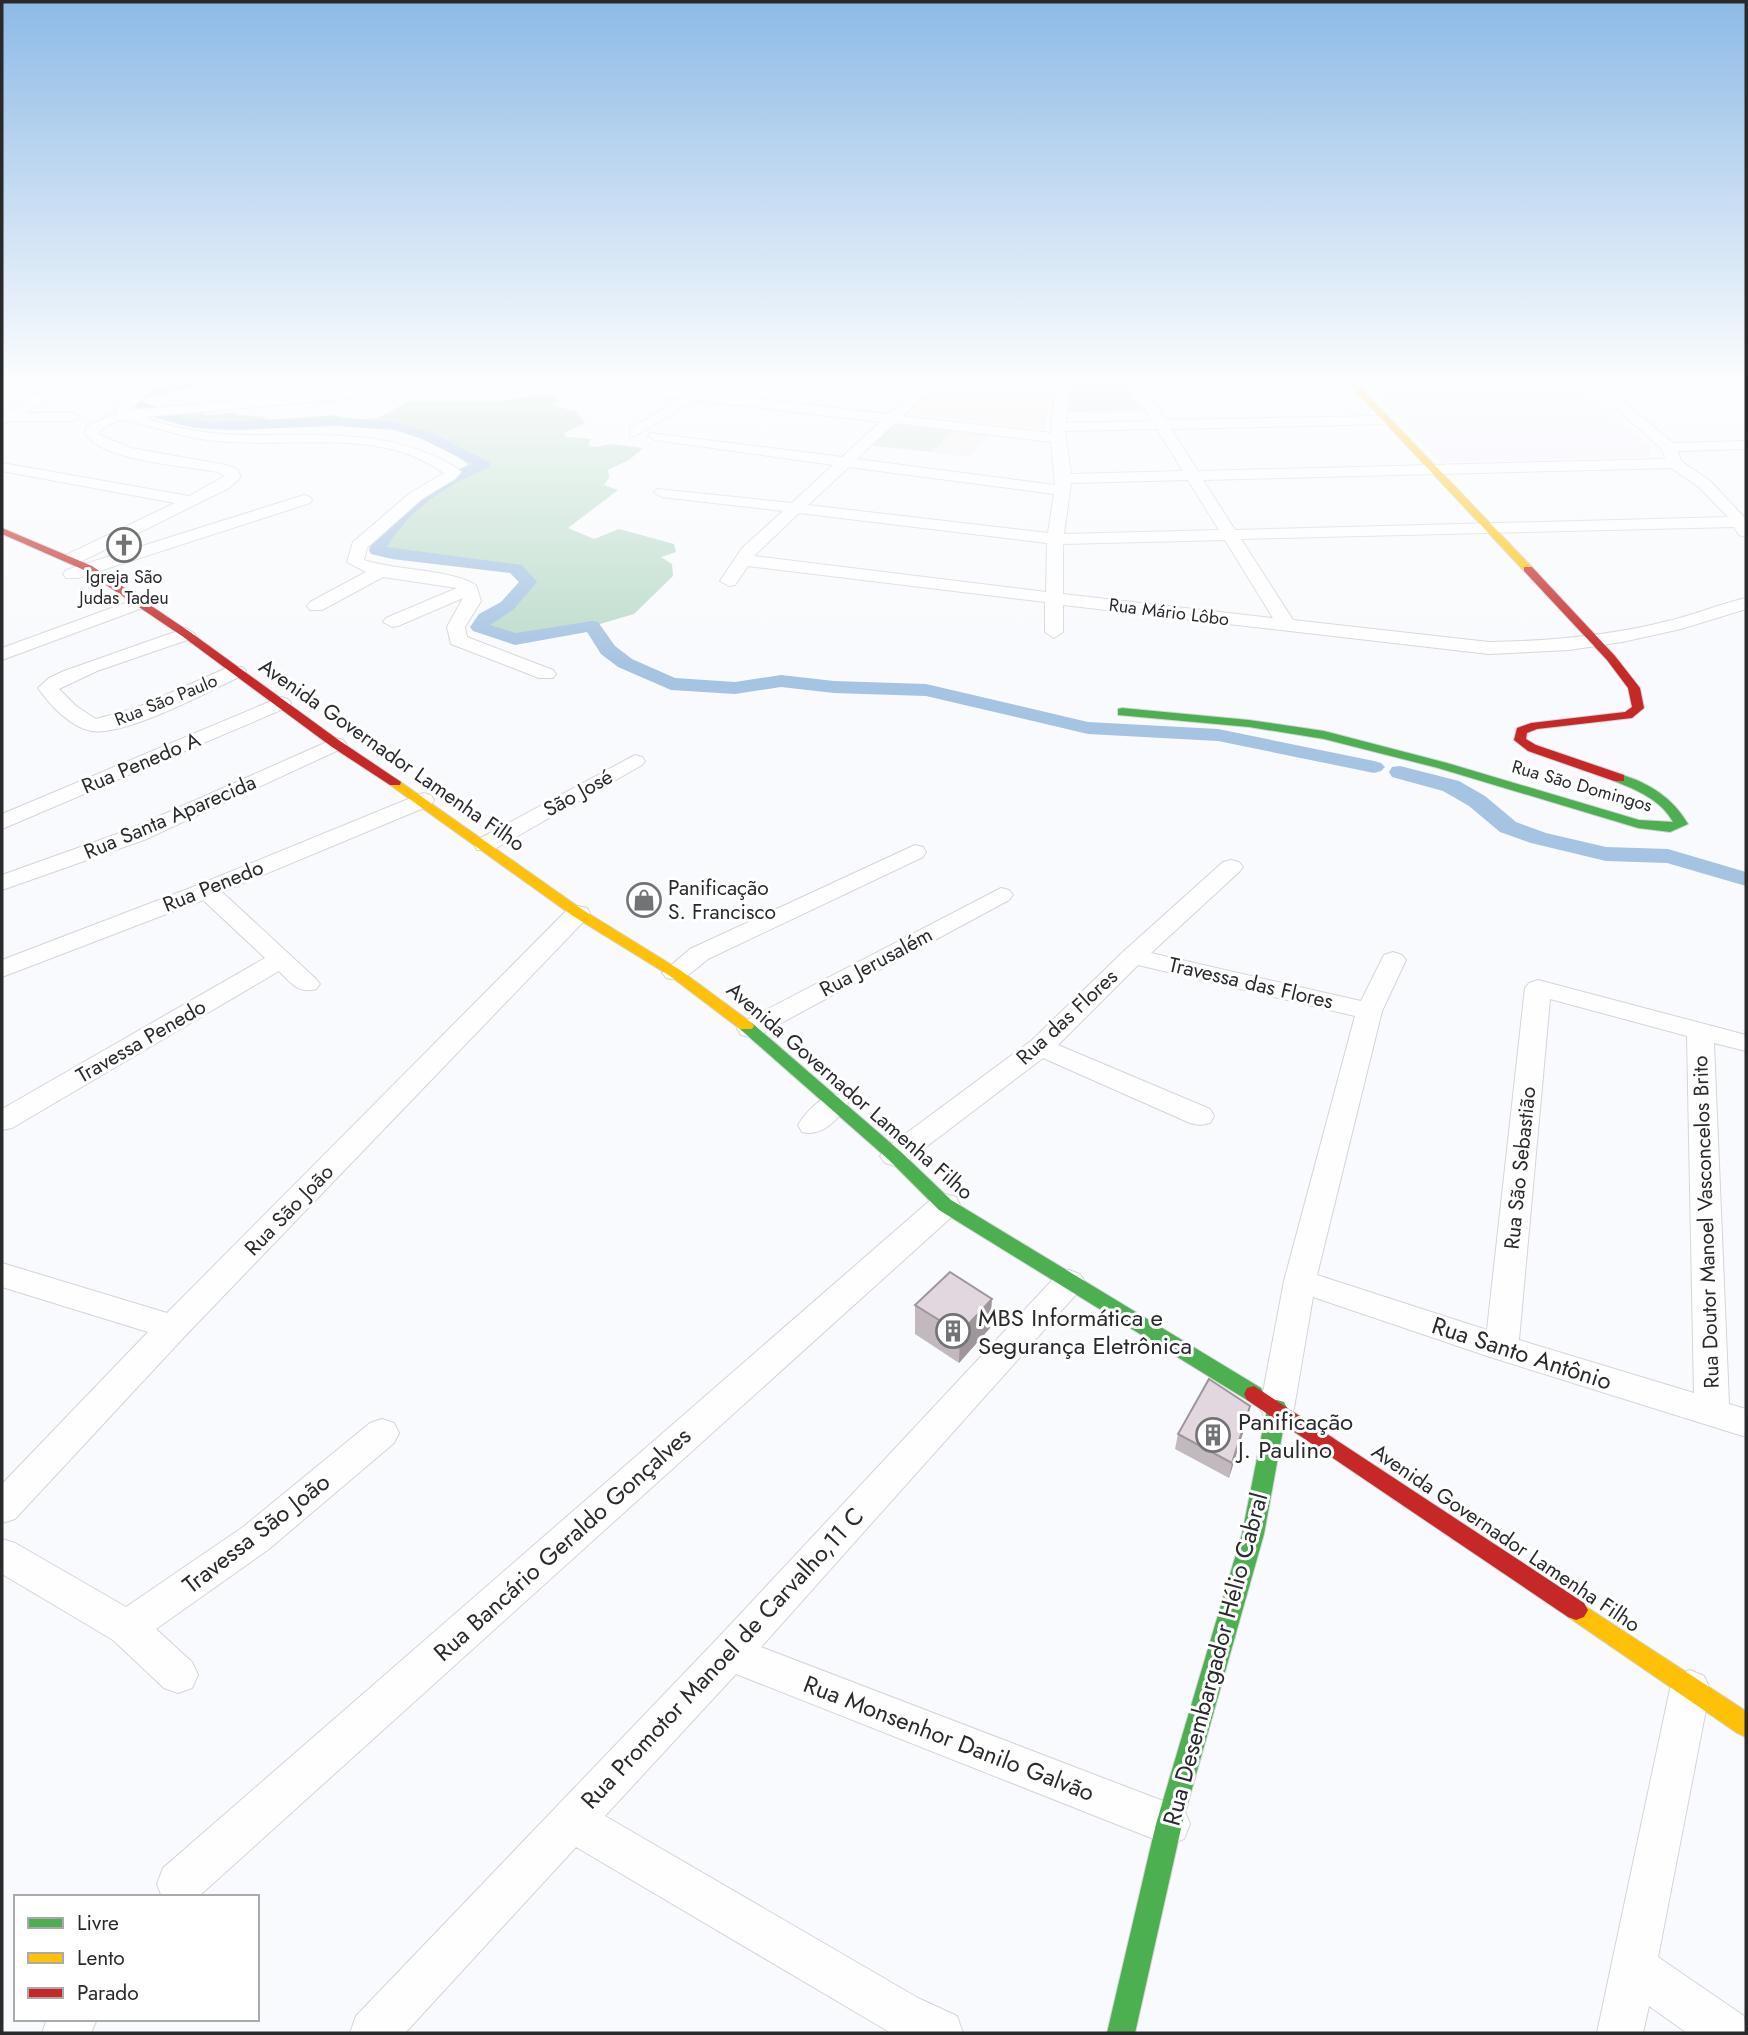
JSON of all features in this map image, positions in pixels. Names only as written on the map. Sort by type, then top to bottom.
[{"type":"street","points":[[63,478],[192,501]]},
{"type":"street","points":[[69,567],[224,485],[232,478]]},
{"type":"street","points":[[447,478],[416,496],[359,546],[355,562],[380,571],[423,576],[461,584],[470,589]]},
{"type":"street","points":[[729,581],[743,560],[827,478]]},
{"type":"street","points":[[999,478],[1063,485],[1165,478]]},
{"type":"street","points":[[1055,632],[1055,539],[1062,478]]},
{"type":"street","points":[[1194,478],[1287,625]]},
{"type":"street","points":[[1441,478],[1596,642]]},
{"type":"street","points":[[1695,478],[1743,528]]},
{"type":"street","points":[[1718,478],[1731,487]]},
{"type":"street","points":[[662,492],[1055,539],[1490,529],[1743,528]]},
{"type":"street","points":[[2,531],[69,567],[88,569],[304,500]]},
{"type":"street","name":"Rua Mário Lôbo","points":[[743,560],[1489,648],[1553,647],[1596,642],[1676,625],[1746,603]]},
{"type":"street","name":"Avenida Governador Lamenha Filho","points":[[88,569],[186,634],[336,744],[423,800],[578,913],[675,973],[750,1029],[895,1156],[945,1205],[1278,1408],[1746,1726]]},
{"type":"street","points":[[316,606],[380,571]]},
{"type":"street","points":[[392,622],[470,589]]},
{"type":"street","points":[[470,589],[472,601],[456,627],[458,640],[546,674]]},
{"type":"street","points":[[2,654],[139,603]]},
{"type":"street","name":"Rua São Paulo","points":[[186,634],[77,673],[51,684],[48,688],[85,721],[100,725],[136,714],[236,671]]},
{"type":"street","name":"Rua São Domingos","points":[[1122,712],[1243,723],[1322,734],[1446,766],[1629,822],[1657,828],[1677,827],[1681,824],[1678,813],[1650,792],[1520,740],[1521,732],[1535,726],[1619,718],[1638,708],[1634,688],[1596,642]]},
{"type":"street","name":"Rua Penedo A","points":[[2,822],[281,703]]},
{"type":"street","name":"Rua Santa Aparecida","points":[[2,883],[136,835],[336,744]]},
{"type":"street","name":"São José","points":[[485,845],[635,761]]},
{"type":"street","name":"Rua Penedo","points":[[2,969],[206,890],[423,800]]},
{"type":"street","points":[[675,973],[699,954],[915,852]]},
{"type":"street","name":"Rua das Flores","points":[[895,1156],[1040,1047],[1133,956],[1231,867]]},
{"type":"street","points":[[206,890],[307,984]]},
{"type":"street","name":"Rua Jerusalém","points":[[750,1029],[1002,895]]},
{"type":"street","name":"Rua São João","points":[[2,1508],[173,1328],[578,913]]},
{"type":"street","name":"Travessa das Flores","points":[[1133,956],[1369,1011]]},
{"type":"street","name":"Travessa Penedo","points":[[2,1121],[280,960]]},
{"type":"street","name":"Rua Desembargador Hélio Cabral","points":[[1121,2033],[1169,1824],[1253,1534],[1300,1281],[1369,1011],[1393,960]]},
{"type":"street","name":"Rua São Sebastião","points":[[1503,1348],[1538,988],[1700,1031]]},
{"type":"street","points":[[1700,1031],[1746,1043]]},
{"type":"street","name":"Rua Doutor Manoel Vasconcelos Brito","points":[[1700,1031],[1712,1413]]},
{"type":"street","points":[[1040,1047],[1200,1116]]},
{"type":"street","points":[[812,1125],[834,1103]]},
{"type":"street","name":"Rua Bancário Geraldo Gonçalves","points":[[179,1884],[945,1205]]},
{"type":"street","points":[[2,1275],[173,1328]]},
{"type":"street","name":"Rua Santo Antônio","points":[[1300,1281],[1503,1348],[1746,1423]]},
{"type":"street","name":"Rua Promotor Manoel de Carvalho,11 C","points":[[373,2033],[730,1653],[1069,1282]]},
{"type":"street","name":"Travessa São João","points":[[127,1628],[256,1538],[382,1433]]},
{"type":"street","points":[[2,1555],[127,1628],[178,1675]]},
{"type":"street","name":"Rua Monsenhor Danilo Galvão","points":[[730,1653],[1169,1824]]},
{"type":"street","points":[[1620,2033],[1690,1689]]},
{"type":"street","points":[[571,1820],[912,2027]]},
{"type":"street","points":[[1634,1968],[1727,2033]]},
{"type":"green space","points":[[609,478],[604,485],[618,490],[568,528],[594,539],[619,529],[674,544],[676,552],[661,557],[672,564],[673,576],[634,614],[583,629],[515,639],[486,633],[473,623],[515,596],[523,577],[518,572],[480,563],[409,560],[370,552],[369,542],[444,479]]},
{"type":"building","points":[[950,1272],[992,1299],[960,1333],[915,1305]]},
{"type":"building","name":"Panificação J. Paulino","points":[[1209,1379],[1250,1406],[1232,1463],[1178,1434]]},
{"type":"waterway","points":[[452,478],[410,509],[390,530],[377,550],[516,569],[528,582],[507,606],[485,618],[479,627],[515,639],[592,626],[608,650],[625,663],[671,684],[735,688],[781,681],[834,687],[926,690],[1088,728],[1218,735],[1374,767]]},
{"type":"waterway","points":[[1400,772],[1451,786],[1477,801],[1508,827],[1539,838],[1606,854],[1668,856],[1746,879]]},
{"type":"traffic: fast","points":[[1122,712],[1249,723],[1324,735],[1442,766],[1638,824],[1670,828],[1681,824],[1663,801],[1619,778]]},
{"type":"traffic: fast","points":[[746,1026],[895,1156],[945,1205],[1254,1394]]},
{"type":"traffic: fast","points":[[1121,2033],[1169,1824],[1253,1534],[1277,1408]]},
{"type":"traffic: slow","points":[[1442,478],[1528,569]]},
{"type":"traffic: slow","points":[[395,782],[578,913],[675,973],[746,1026]]},
{"type":"traffic: slow","points":[[1576,1610],[1746,1725]]},
{"type":"traffic: jam","points":[[2,531],[88,568],[186,634],[336,744],[395,782]]},
{"type":"traffic: jam","points":[[1528,569],[1611,658],[1634,688],[1638,708],[1628,715],[1535,726],[1521,731],[1520,740],[1532,748],[1619,778]]},
{"type":"traffic: jam","points":[[1254,1394],[1576,1610]]},
{"type":"place","name":"Igreja São Judas Tadeu","points":[[124,545]]},
{"type":"place","name":"Panificação S. Francisco","points":[[644,900]]},
{"type":"place","name":"MBS Informática e Segurança Eletrônica","points":[[953,1331]]},
{"type":"place","name":"Panificação J. Paulino","points":[[1213,1435]]}]
